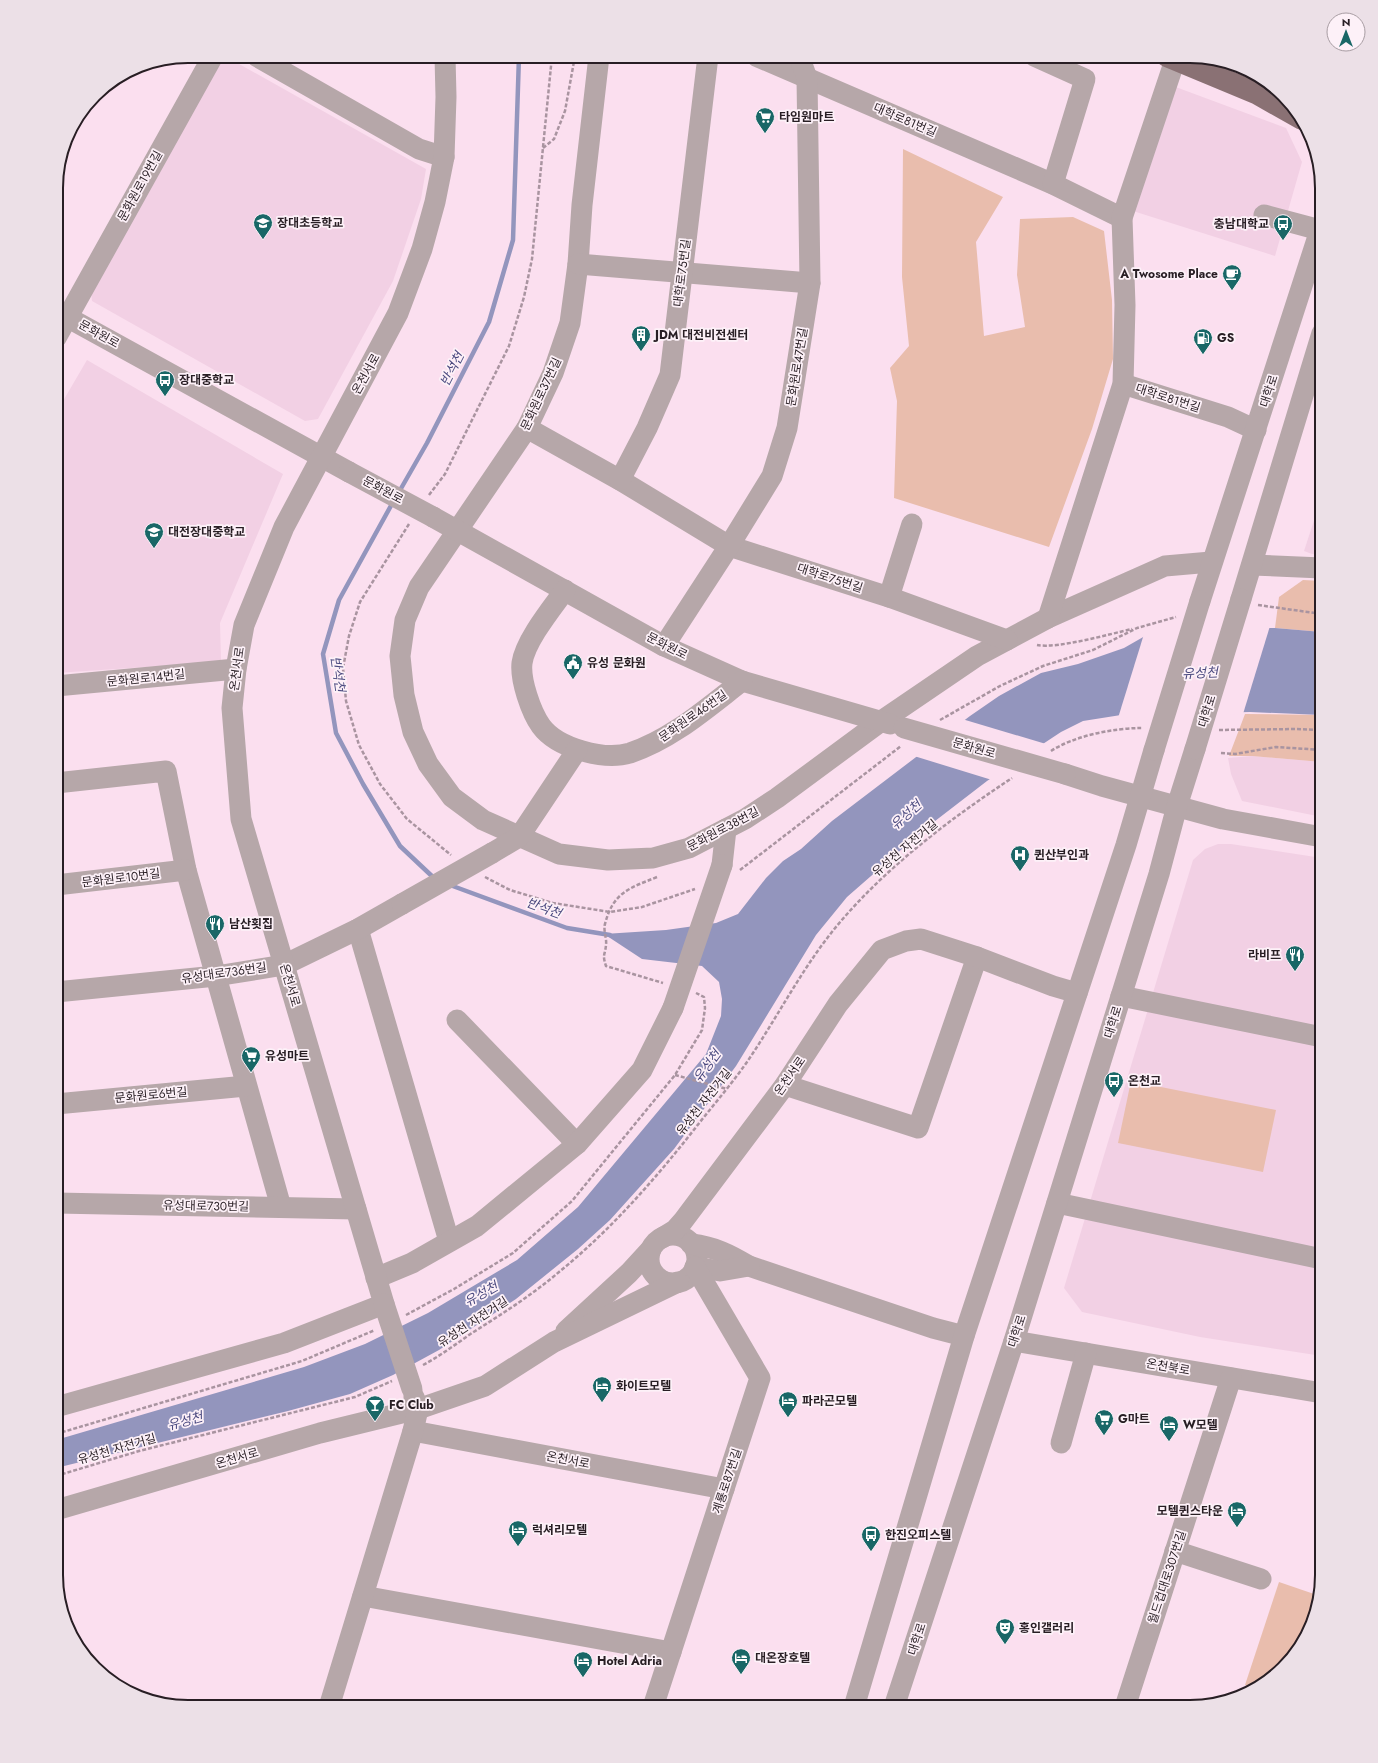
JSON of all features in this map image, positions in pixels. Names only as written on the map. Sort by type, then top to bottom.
[{"type":"main road","points":[[1186,63],[1266,90],[1276,98]]},
{"type":"street","name":"문화원로19번길","points":[[63,312],[209,63]]},
{"type":"street","points":[[268,63],[419,149],[444,157]]},
{"type":"street","name":"온천서로","points":[[331,1700],[413,1431],[418,1409],[403,1384],[384,1304],[241,819],[232,708],[236,669],[244,625],[284,527],[321,456],[377,355],[398,313],[422,249],[444,157],[446,96],[445,63]]},
{"type":"street","name":"문화원로37번길","points":[[458,530],[527,428],[553,373],[570,323],[578,264],[582,205],[598,63]]},
{"type":"street","name":"대학로75번길","points":[[620,480],[647,428],[670,375],[707,63]]},
{"type":"street","name":"대학로81번길","points":[[772,63],[1053,184],[1122,218]]},
{"type":"street","name":"문화원로47번길","points":[[664,646],[729,546],[772,476],[787,428],[810,283],[807,78],[802,63]]},
{"type":"street","points":[[1050,63],[1085,79],[1053,184]]},
{"type":"street","name":"대학로81번길","points":[[1169,63],[1122,218],[1125,305],[1123,384],[1228,417],[1256,430]]},
{"type":"street","points":[[1264,215],[1315,226]]},
{"type":"street","name":"대학로","points":[[856,1700],[964,1336],[1141,797],[1211,562],[1256,430],[1315,246]]},
{"type":"street","points":[[578,264],[810,283]]},
{"type":"street","name":"문화원로","points":[[63,315],[349,472],[458,530],[664,646],[742,681],[880,722],[905,736],[1065,774],[1141,797],[1223,819],[1315,836]]},
{"type":"street","name":"대학로","points":[[896,1700],[1014,1341],[1057,1203],[1164,856],[1176,806],[1252,565],[1315,356]]},
{"type":"street","points":[[1048,618],[1123,384]]},
{"type":"street","name":"대학로75번길","points":[[527,428],[620,480],[729,546],[889,597],[1007,640]]},
{"type":"street","points":[[889,597],[912,524]]},
{"type":"street","name":"문화원로38번길","points":[[458,530],[419,587],[405,620],[400,656],[404,696],[413,732],[428,764],[452,797],[483,820],[559,854],[608,860],[653,858],[689,848],[726,829],[777,798],[880,722],[977,656],[1007,640]]},
{"type":"street","points":[[1007,640],[1048,618],[1165,566],[1211,562]]},
{"type":"street","points":[[1252,565],[1315,568]]},
{"type":"street","name":"문화원로46번길","points":[[565,590],[529,644],[522,663],[524,690],[541,726],[561,743],[577,750],[610,756],[629,753],[656,742],[678,730],[742,681]]},
{"type":"street","name":"문화원로14번길","points":[[63,685],[236,669]]},
{"type":"street","points":[[519,837],[577,750]]},
{"type":"street","points":[[63,782],[166,771],[186,870],[281,1207]]},
{"type":"street","points":[[376,1278],[412,1262],[477,1226],[577,1144],[642,1070],[673,1008],[729,868],[726,829]]},
{"type":"street","name":"유성대로736번길","points":[[63,991],[216,976],[284,965],[358,929],[519,837]]},
{"type":"street","name":"문화원로10번길","points":[[63,884],[186,870]]},
{"type":"street","points":[[358,929],[449,1241]]},
{"type":"street","name":"온천서로","points":[[686,1235],[838,1004],[882,950],[906,941],[921,939],[977,957]]},
{"type":"street","points":[[785,1085],[918,1128],[977,957],[1053,986],[1077,993]]},
{"type":"street","points":[[1121,996],[1315,1036]]},
{"type":"street","points":[[457,1020],[577,1144]]},
{"type":"street","name":"문화원로6번길","points":[[63,1103],[246,1086]]},
{"type":"street","name":"유성대로730번길","points":[[63,1203],[356,1209]]},
{"type":"street","points":[[1057,1203],[1315,1258]]},
{"type":"street","points":[[554,1342],[579,1317],[630,1273],[657,1243],[674,1230],[686,1235],[702,1245],[726,1253],[748,1266],[925,1325],[964,1336]]},
{"type":"street","points":[[657,1243],[649,1256],[649,1264],[656,1277],[670,1283],[678,1282],[689,1277],[696,1267],[697,1259],[695,1251],[686,1235]]},
{"type":"street","points":[[696,1267],[720,1271],[748,1266]]},
{"type":"street","name":"계룡로87번길","points":[[655,1700],[760,1378],[696,1267]]},
{"type":"street","name":"온천서로","points":[[63,1508],[320,1433],[418,1409],[485,1386],[554,1342],[678,1282]]},
{"type":"street","points":[[63,1405],[284,1343],[384,1304]]},
{"type":"street","name":"온천북로","points":[[1014,1341],[1315,1393]]},
{"type":"street","points":[[1062,1443],[1086,1353]]},
{"type":"street","name":"월드컵대로307번길","points":[[1127,1700],[1231,1378]]},
{"type":"street","name":"온천서로","points":[[413,1431],[724,1490]]},
{"type":"street","points":[[1175,1551],[1261,1579]]},
{"type":"street","points":[[363,1596],[671,1652]]},
{"type":"path","points":[[542,148],[554,139],[565,111],[574,63]]},
{"type":"path","points":[[935,722],[1000,686],[1043,666],[1093,650],[1137,628],[1067,642],[1043,646],[1036,645]]},
{"type":"path","points":[[1045,755],[1058,747],[1094,734],[1132,728],[1147,729]]},
{"type":"path","points":[[1218,730],[1315,730]]},
{"type":"path","points":[[729,868],[905,736]]},
{"type":"path","points":[[1220,753],[1235,754],[1276,747],[1315,750]]},
{"type":"path","name":"유성천 자전거길","points":[[420,1366],[518,1304],[559,1273],[594,1242],[628,1208],[678,1150],[758,1044],[812,958],[841,921],[875,885],[931,837],[1012,777]]},
{"type":"path","points":[[606,945],[604,924],[610,912],[642,907],[701,887]]},
{"type":"path","points":[[675,1075],[725,1088]]},
{"type":"path","name":"유성천 자전거길","points":[[63,1474],[139,1451],[403,1384]]},
{"type":"shaded area","name":"장대초등학교","points":[[216,63],[237,63],[426,169],[421,199],[393,281],[318,419],[305,421],[92,301],[91,292]]},
{"type":"shaded area","points":[[1173,86],[1286,128],[1302,162],[1275,256],[1133,211]]},
{"type":"shaded area","points":[[903,149],[1003,197],[976,242],[984,336],[1025,327],[1017,275],[1020,219],[1073,217],[1104,231],[1112,300],[1113,359],[1092,429],[1049,547],[894,498],[897,401],[890,368],[909,346],[902,277]]},
{"type":"shaded area","name":"대전장대중학교","points":[[87,360],[283,474],[220,623],[221,662],[63,673],[63,401]]},
{"type":"shaded area","points":[[1315,517],[1315,554],[1304,551]]},
{"type":"shaded area","points":[[1303,580],[1315,581],[1315,631],[1275,628],[1279,597]]},
{"type":"shaded area","points":[[1245,714],[1315,715],[1315,761],[1252,756],[1229,756]]},
{"type":"shaded area","points":[[1252,756],[1315,761],[1315,816],[1242,801],[1231,774],[1228,758]]},
{"type":"shaded area","points":[[1218,844],[1231,844],[1315,857],[1315,1355],[1200,1337],[1082,1312],[1064,1288],[1193,860],[1205,849]]},
{"type":"shaded area","points":[[1131,1081],[1276,1110],[1263,1172],[1118,1143]]},
{"type":"shaded area","points":[[1279,1582],[1313,1594],[1311,1607],[1305,1623],[1294,1644],[1272,1669],[1259,1679],[1247,1686],[1245,1685]]},
{"type":"water","name":"유성천","points":[[1159,628],[1275,628],[1315,631],[1315,715],[1250,712],[1121,715],[1083,721],[1061,732],[987,781],[926,828],[847,897],[816,935],[736,1066],[674,1149],[610,1220],[578,1249],[516,1299],[439,1350],[393,1375],[350,1394],[288,1411],[63,1466],[63,1438],[304,1367],[365,1344],[428,1313],[517,1260],[578,1207],[706,1054],[721,1016],[722,999],[719,982],[702,966],[642,959],[604,934],[666,930],[716,923],[738,914],[766,878],[783,861],[801,849],[832,821],[970,716],[999,696],[1041,673],[1078,664],[1124,648]]},
{"type":"pier","points":[[1158,626],[1270,626],[1243,714],[1118,718],[1144,634]]},
{"type":"pier","points":[[962,719],[1046,744],[992,780],[914,756]]},
{"type":"waterway","name":"반석천","points":[[399,492],[427,443],[489,322],[513,240],[519,63]]},
{"type":"waterway","name":"반석천","points":[[393,502],[339,600],[323,654],[336,733],[363,784],[400,846],[435,879]]},
{"type":"waterway","name":"반석천","points":[[450,885],[567,928],[610,935]]},
{"type":"place","name":"타임원마트","points":[[765,134]]},
{"type":"place","name":"장대초등학교","points":[[263,240]]},
{"type":"place","name":"충남대학교","points":[[1283,241]]},
{"type":"place","name":"A Twosome Place","points":[[1232,291]]},
{"type":"place","name":"JDM 대전비전센터","points":[[641,352]]},
{"type":"place","name":"GS","points":[[1203,355]]},
{"type":"place","name":"장대중학교","points":[[165,397]]},
{"type":"place","name":"대전장대중학교","points":[[154,549]]},
{"type":"place","name":"유성 문화원","points":[[573,680]]},
{"type":"place","name":"퀸산부인과","points":[[1020,872]]},
{"type":"place","name":"남산횟집","points":[[215,941]]},
{"type":"place","name":"라비프","points":[[1295,972]]},
{"type":"place","name":"유성마트","points":[[251,1073]]},
{"type":"place","name":"온천교","points":[[1114,1098]]},
{"type":"place","name":"화이트모텔","points":[[602,1403]]},
{"type":"place","name":"파라곤모텔","points":[[788,1418]]},
{"type":"place","name":"FC Club","points":[[375,1422]]},
{"type":"place","name":"G마트","points":[[1104,1436]]},
{"type":"place","name":"W모텔","points":[[1169,1442]]},
{"type":"place","name":"모텔퀸스타운","points":[[1237,1528]]},
{"type":"place","name":"럭셔리모텔","points":[[518,1547]]},
{"type":"place","name":"한진오피스텔","points":[[871,1552]]},
{"type":"place","name":"홍인갤러리","points":[[1005,1645]]},
{"type":"place","name":"대온장호텔","points":[[741,1675]]},
{"type":"place","name":"Hotel Adria","points":[[583,1678]]}]
